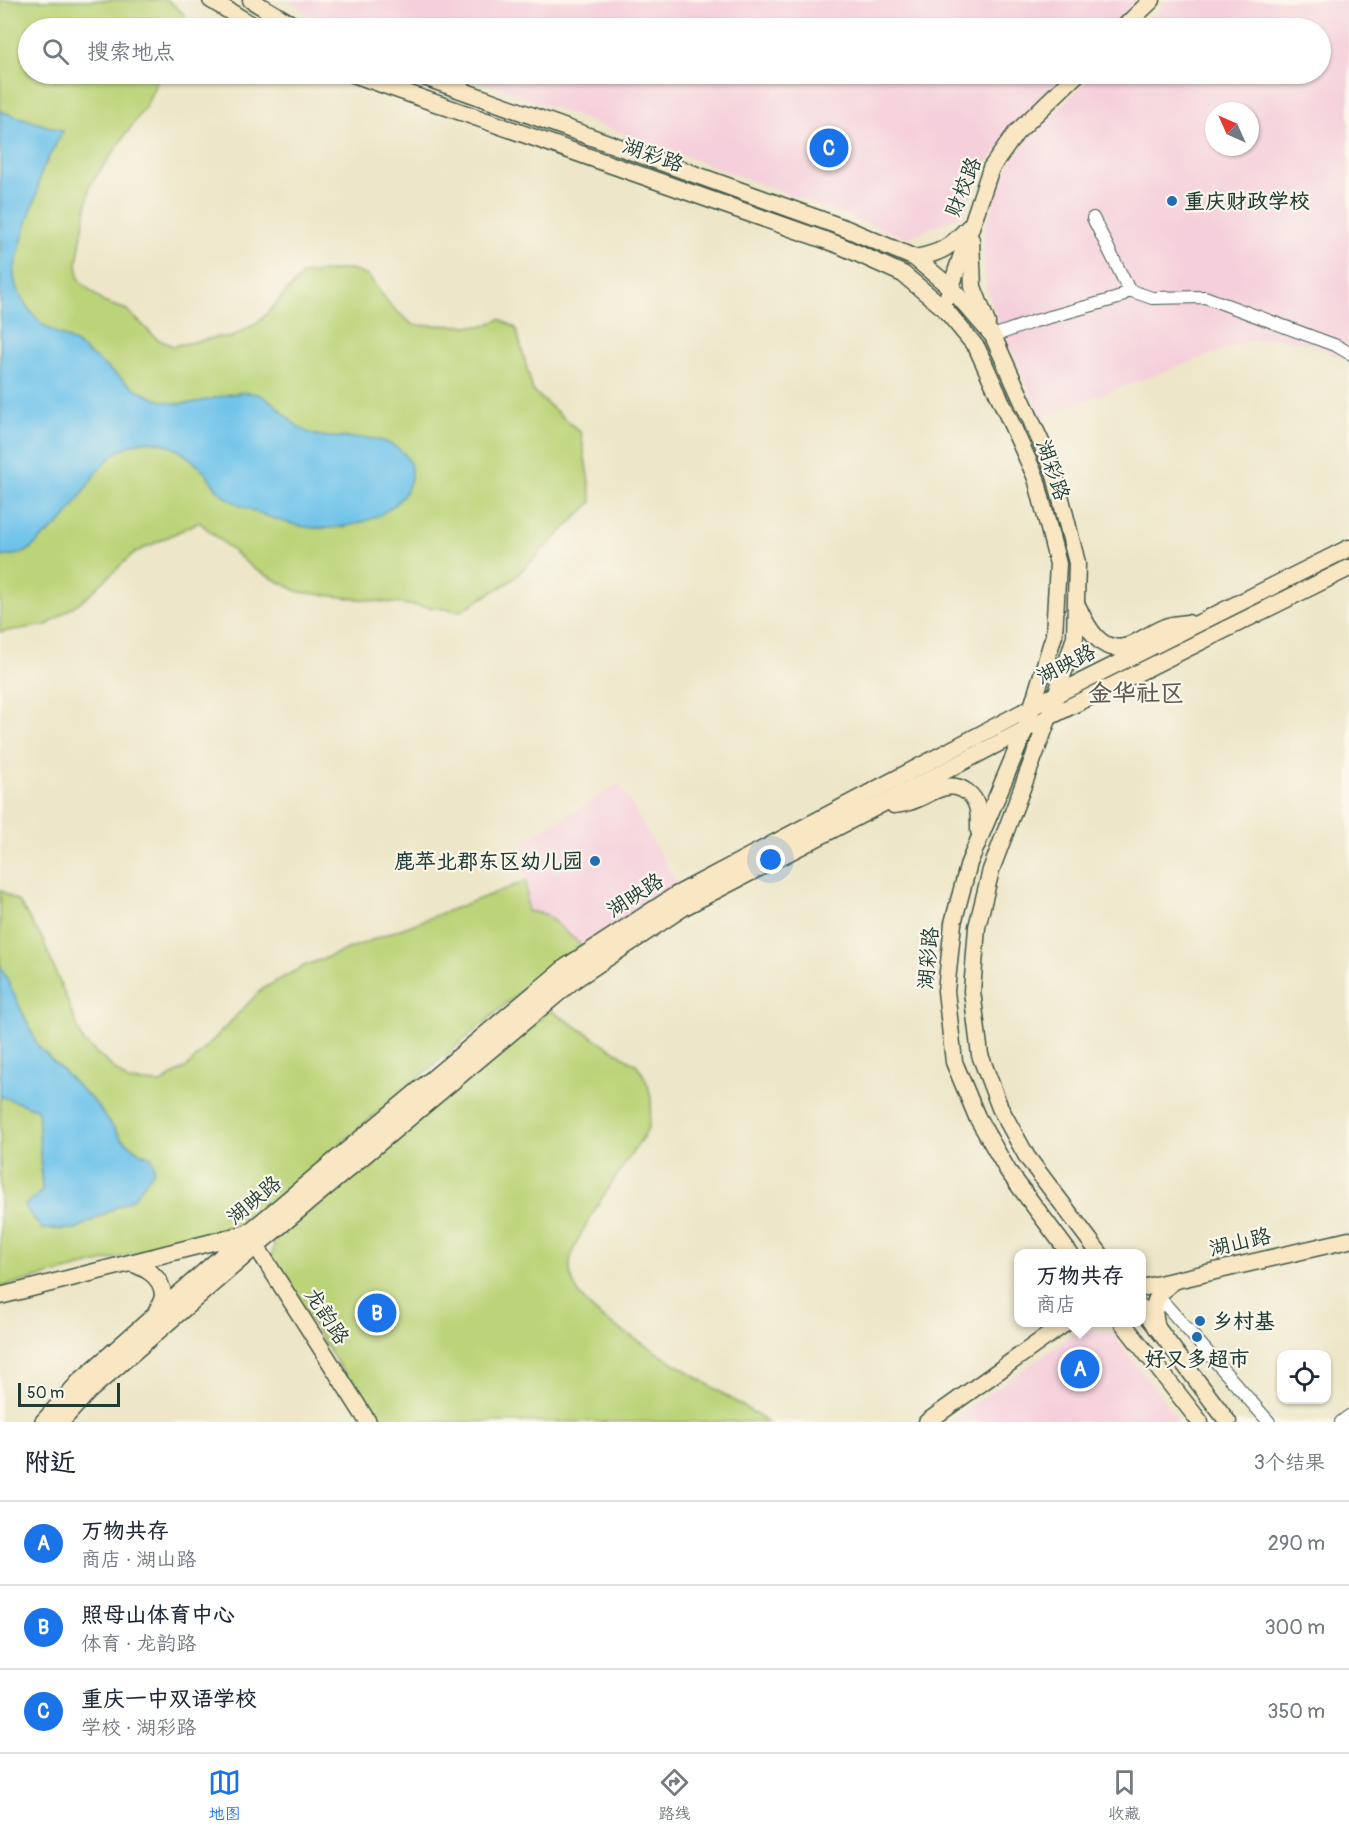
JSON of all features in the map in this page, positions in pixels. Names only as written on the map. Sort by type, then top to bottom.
[{"type":"main road","points":[[211,0],[241,18]]},
{"type":"main road","points":[[251,0],[281,18]]},
{"type":"main road","points":[[1133,18],[1152,0]]},
{"type":"main road","name":"湖彩路","points":[[381,84],[839,245],[903,274],[944,308],[977,348],[1036,478],[1058,564],[1054,635],[1034,706],[969,862],[953,923],[946,991],[954,1062],[977,1117],[1008,1171],[1066,1249]]},
{"type":"main road","name":"湖彩路","points":[[444,84],[847,228],[915,258],[951,288],[993,336],[1054,471],[1077,563],[1075,637],[1049,717],[991,870],[977,927],[972,991],[980,1055],[1000,1108],[1027,1157],[1096,1249]]},
{"type":"main road","name":"财校路","points":[[944,308],[991,168],[1016,133],[1067,84]]},
{"type":"main road","points":[[915,258],[936,254],[955,242],[972,225]]},
{"type":"main road","points":[[972,225],[970,258],[973,286],[993,336]]},
{"type":"main road","name":"湖映路","points":[[61,1422],[89,1391],[252,1239],[566,967],[676,895],[1057,694],[1349,548]]},
{"type":"main road","name":"湖映路","points":[[43,1422],[79,1382],[156,1314],[574,980],[684,907],[1049,717],[1349,568]]},
{"type":"main road","points":[[1076,602],[1088,630],[1098,640],[1111,647],[1126,646],[1167,626],[1201,622]]},
{"type":"main road","points":[[870,810],[909,802],[946,786],[960,786],[973,797],[979,809],[979,840]]},
{"type":"main road","points":[[0,1296],[131,1263],[252,1239]]},
{"type":"main road","name":"龙韵路","points":[[252,1239],[369,1422]]},
{"type":"main road","name":"湖山路","points":[[1146,1287],[1349,1240]]},
{"type":"main road","points":[[131,1263],[147,1269],[159,1282],[163,1296],[156,1314]]},
{"type":"main road","points":[[1157,1329],[1153,1310],[1157,1295],[1173,1281]]},
{"type":"main road","points":[[1146,1314],[1228,1422]]},
{"type":"main road","points":[[927,1422],[1061,1327]]},
{"type":"main road","points":[[1125,1327],[1200,1422]]},
{"type":"street","points":[[1093,218],[1129,290],[1152,298],[1205,297],[1337,346],[1349,353]]},
{"type":"street","points":[[993,336],[1032,322],[1118,298],[1129,290]]},
{"type":"street","points":[[1157,1295],[1269,1422]]},
{"type":"street","points":[[1341,1422],[1349,1416]]},
{"type":"shaded area","points":[[288,0],[1140,0],[1121,18],[315,18]]},
{"type":"shaded area","name":"重庆财政学校","points":[[1170,0],[1349,0],[1349,361],[1317,346],[1279,338],[1245,342],[1041,417],[997,320],[987,290],[983,257],[985,228],[1003,174],[1026,140],[1084,84],[1331,84],[1331,18],[1151,18]]},
{"type":"shaded area","points":[[489,84],[1057,84],[983,166],[962,215],[907,238]]},
{"type":"shaded area","name":"鹿苹北郡东区幼儿园","points":[[619,784],[678,884],[581,945],[545,914],[527,911],[525,841]]},
{"type":"shaded area","points":[[1083,1328],[1112,1333],[1180,1422],[948,1422]]},
{"type":"green space","points":[[0,0],[168,0],[185,15],[184,18],[18,18],[18,84],[156,84],[146,106],[90,185],[77,263],[79,280],[103,302],[127,310],[157,339],[173,346],[218,337],[230,338],[260,321],[303,274],[350,269],[368,276],[391,306],[413,325],[484,326],[500,319],[516,328],[533,391],[581,433],[592,502],[512,580],[461,611],[299,592],[254,569],[199,522],[134,553],[87,597],[47,625],[0,632]]},
{"type":"green space","points":[[526,881],[527,911],[545,914],[581,945],[557,961],[257,1214],[217,1233],[0,1287],[0,890],[19,902],[43,940],[83,1041],[128,1081],[161,1083],[188,1066],[262,989],[304,966]]},
{"type":"green space","points":[[550,1010],[637,1065],[651,1096],[651,1113],[647,1131],[590,1217],[573,1252],[570,1273],[575,1288],[602,1318],[768,1422],[375,1422],[271,1259],[276,1236]]},
{"type":"water","points":[[0,111],[63,131],[40,177],[14,272],[14,279],[22,299],[40,322],[77,344],[138,390],[160,400],[183,403],[238,393],[257,394],[272,402],[304,431],[322,436],[373,439],[392,445],[402,451],[411,467],[409,485],[398,502],[380,515],[349,526],[316,528],[297,525],[261,514],[228,498],[219,491],[207,475],[176,449],[157,442],[137,443],[113,455],[95,475],[63,520],[30,549],[23,553],[0,557]]},
{"type":"water","points":[[0,964],[38,1046],[97,1105],[122,1139],[141,1153],[151,1157],[154,1164],[153,1172],[134,1198],[76,1229],[42,1229],[24,1206],[42,1191],[38,1110],[0,1096]]},
{"type":"place","name":"重庆一中双语学校","points":[[829,148]]},
{"type":"place","name":"重庆财政学校","points":[[1172,201]]},
{"type":"place","name":"鹿苹北郡东区幼儿园","points":[[595,861]]},
{"type":"place","name":"照母山体育中心","points":[[377,1313]]},
{"type":"place","name":"乡村基","points":[[1200,1321]]},
{"type":"place","name":"好又多超市","points":[[1197,1337]]},
{"type":"place","name":"万物共存","points":[[1080,1369]]},
{"type":"district","name":"金华社区","points":[[1136,693]]}]
